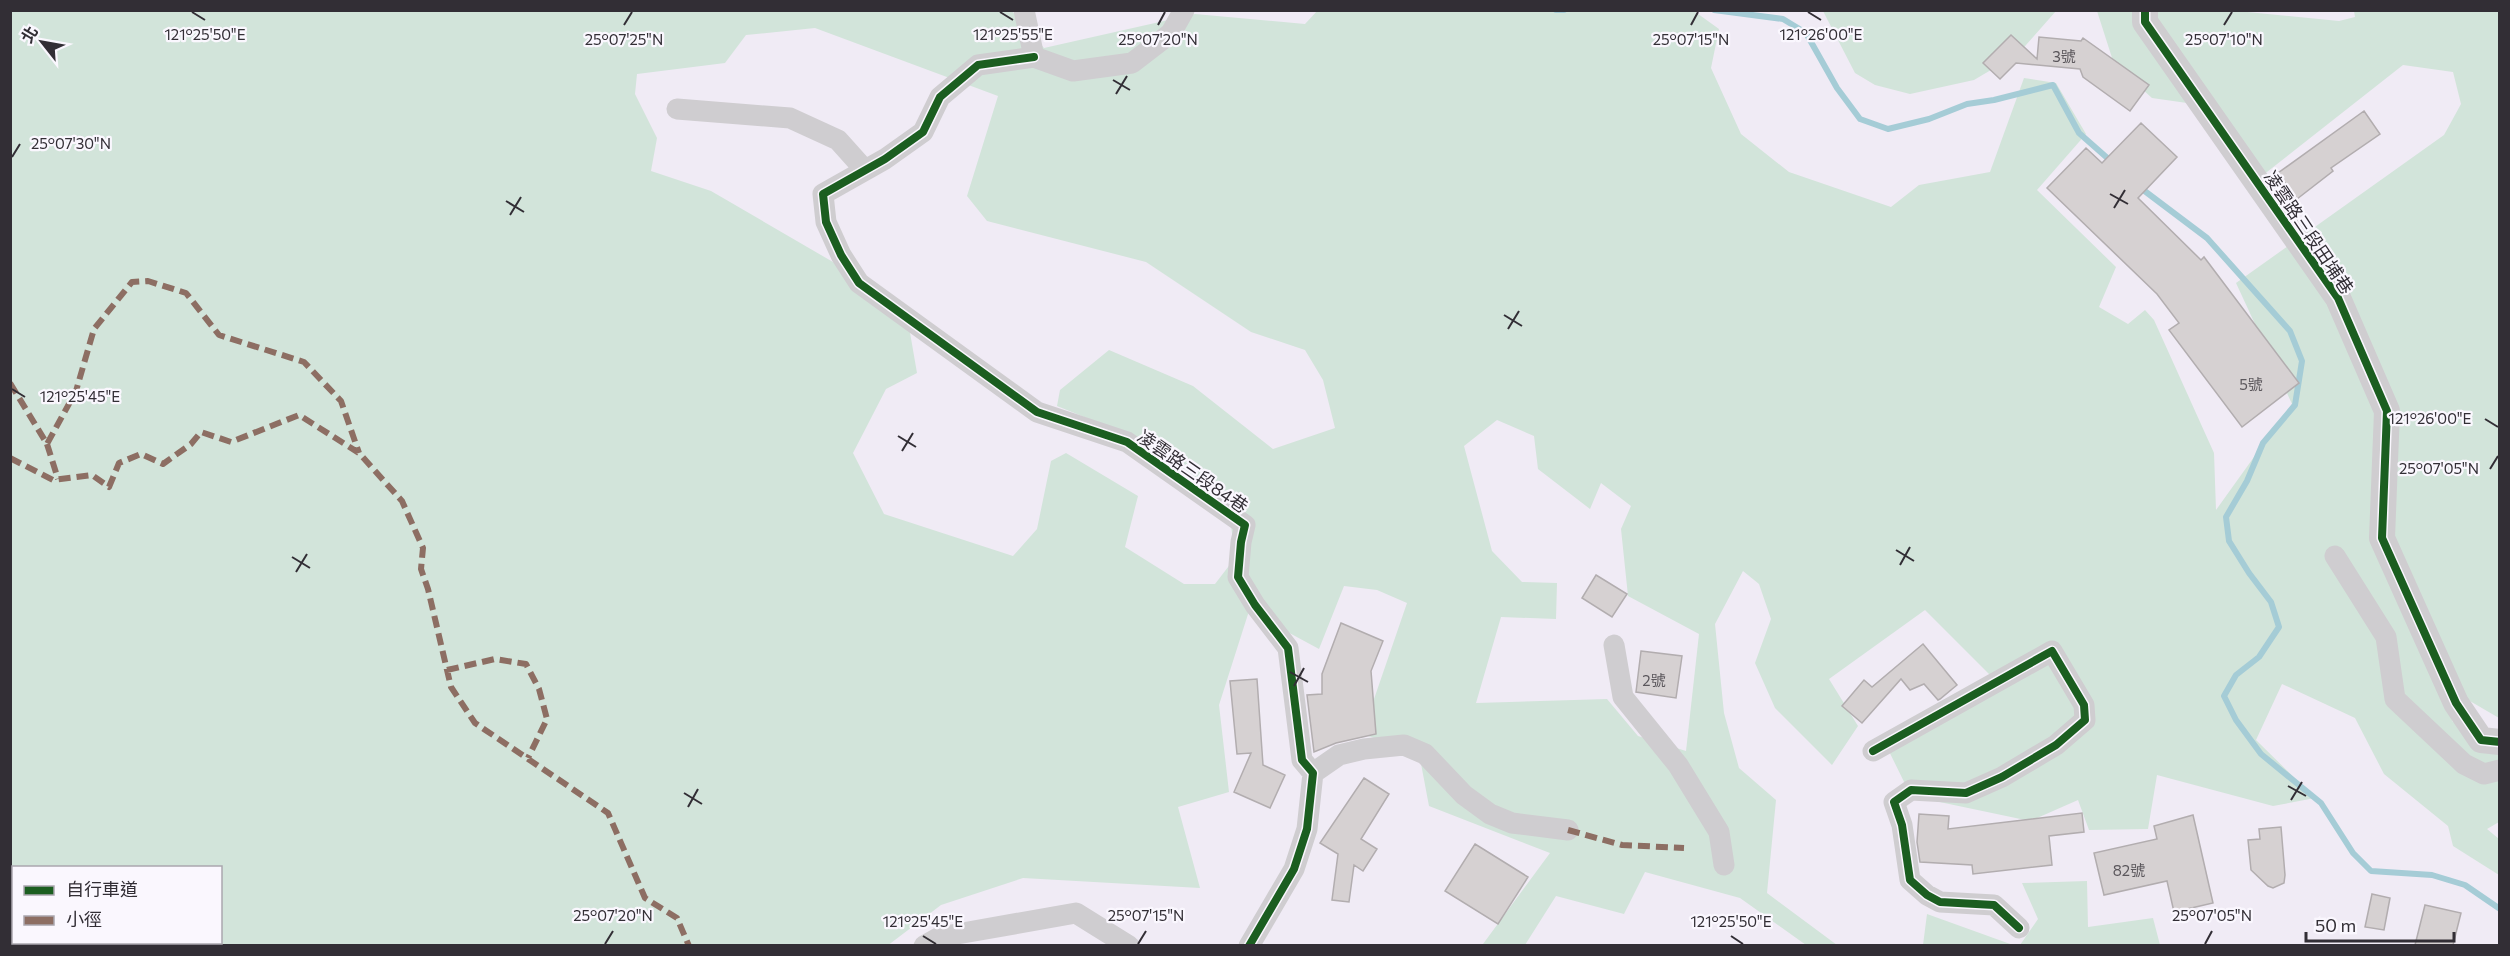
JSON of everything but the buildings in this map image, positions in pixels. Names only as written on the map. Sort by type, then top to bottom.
[{"type":"street","points":[[1024,10],[1034,57],[1073,71],[1132,63],[1171,33],[1184,10]]},
{"type":"street","name":"凌雲路三段田埔巷","points":[[2145,10],[2145,22],[2338,298],[2387,411],[2382,538],[2456,703],[2481,740],[2499,742]]},
{"type":"street","name":"凌雲路三段84巷","points":[[1034,57],[978,65],[940,97],[923,132],[885,159],[823,194],[826,222],[841,255],[859,283],[1037,412],[1127,442],[1245,525],[1238,577],[1255,605],[1288,648],[1302,760],[1313,773]]},
{"type":"street","points":[[676,109],[790,118],[838,140],[864,169]]},
{"type":"street","points":[[2336,556],[2386,637],[2395,699],[2464,765],[2484,774],[2499,770]]},
{"type":"street","points":[[1614,645],[1623,697],[1678,765],[1719,832],[1724,865]]},
{"type":"street","points":[[1873,751],[2052,651],[2084,705],[2085,720],[2056,745],[1993,781],[1966,793],[1911,790],[1894,802],[1902,825],[1910,880],[1927,895],[1940,902],[1994,905],[2019,928]]},
{"type":"street","points":[[1249,945],[1294,869],[1307,829],[1313,773],[1339,755],[1364,749],[1404,745],[1425,754],[1464,795],[1490,814],[1512,823],[1568,830]]},
{"type":"street","points":[[924,945],[940,937],[1076,913],[1129,945]]},
{"type":"green space","points":[[1011,10],[1044,48],[1195,14],[1305,24],[1318,10],[1694,11],[1719,29],[1711,68],[1741,134],[1789,172],[1891,207],[1919,185],[1990,172],[2024,78],[2056,83],[2086,134],[2037,190],[2116,267],[2099,307],[2128,324],[2145,310],[2154,320],[2214,453],[2216,510],[2292,404],[2236,283],[2444,135],[2461,104],[2453,72],[2403,65],[2258,179],[2187,103],[2152,98],[2114,64],[2097,11],[2227,10],[2339,21],[2355,17],[2354,11],[2499,11],[2499,718],[2463,697],[2452,721],[2499,752],[2499,822],[2487,829],[2499,839],[2499,875],[2453,846],[2448,826],[2384,774],[2355,718],[2282,684],[2256,740],[2315,798],[2273,806],[2157,775],[2148,829],[2089,830],[2078,800],[2030,821],[1911,796],[1882,737],[1990,675],[1925,610],[1829,679],[1858,726],[1832,765],[1775,708],[1755,663],[1771,619],[1759,584],[1743,571],[1715,624],[1724,713],[1739,768],[1776,800],[1767,893],[1837,945],[1806,945],[1740,898],[1645,872],[1624,914],[1556,896],[1525,945],[1463,945],[1483,944],[1550,853],[1429,806],[1419,753],[1362,734],[1407,603],[1377,590],[1344,586],[1319,649],[1249,611],[1219,705],[1229,792],[1178,807],[1200,888],[1023,878],[941,905],[887,946],[11,945],[10,11]],"holes":[[[815,28],[998,96],[967,196],[987,221],[1146,262],[1251,332],[1305,350],[1323,380],[1335,428],[1273,449],[1193,386],[1109,350],[1060,390],[1057,406],[1104,425],[1231,525],[1235,558],[1215,584],[1184,584],[1125,547],[1138,496],[1066,453],[1051,461],[1037,529],[1013,556],[884,514],[853,453],[886,389],[917,373],[908,321],[845,269],[711,191],[651,171],[657,138],[635,94],[637,74],[725,63],[746,35]],[[1497,420],[1534,436],[1538,469],[1590,509],[1601,483],[1631,506],[1621,529],[1628,596],[1699,634],[1686,751],[1638,736],[1607,699],[1476,703],[1501,617],[1556,619],[1557,583],[1522,582],[1492,551],[1464,446]]]},
{"type":"green space","points":[[1823,11],[2056,11],[2018,54],[1974,80],[1910,94],[1875,85],[1855,73]]},
{"type":"green space","points":[[2087,881],[2088,927],[2153,918],[2160,945],[2020,945],[2038,919],[2022,883]]},
{"type":"green space","points":[[1927,914],[2013,945],[1923,945]]},
{"type":"waterway","points":[[1556,10],[1564,10]]},
{"type":"waterway","points":[[1714,10],[1783,19],[1806,33],[1837,88],[1860,119],[1888,129],[1929,119],[1967,104],[1994,100],[2053,85],[2079,133],[2113,163]]},
{"type":"waterway","points":[[2138,186],[2207,238],[2290,331],[2302,361],[2295,405],[2263,443],[2247,481],[2226,517],[2229,541],[2271,602],[2279,627],[2259,657],[2236,675],[2224,696],[2236,720],[2261,754],[2321,803],[2353,853],[2371,871],[2432,875],[2465,885],[2500,909]]},
{"type":"marked path","points":[[10,383],[47,444],[76,391],[94,329],[132,282],[148,281],[186,293],[219,335],[304,362],[341,401],[359,453]]},
{"type":"marked path","points":[[10,458],[53,480],[92,475],[109,487],[119,463],[141,454],[163,464],[191,444],[201,432],[231,442],[299,415],[359,453],[402,501],[423,548],[421,569],[428,589],[451,687],[475,723],[608,813],[645,898],[677,918],[689,946]]},
{"type":"marked path","points":[[47,444],[58,479]]},
{"type":"marked path","points":[[447,670],[495,659],[526,664],[539,689],[547,719],[528,758]]},
{"type":"marked path","points":[[1568,830],[1622,845],[1684,848]]},
{"type":"cycle path","points":[[2145,10],[2145,22],[2338,298],[2387,411],[2382,538],[2456,703],[2481,740],[2500,742]]},
{"type":"cycle path","points":[[1034,57],[978,65],[940,97],[923,132],[885,159],[823,194],[826,222],[841,255],[859,283],[1037,412],[1127,442],[1245,525],[1238,577],[1255,605],[1288,648],[1302,760],[1313,773],[1307,829],[1294,869],[1249,946]]},
{"type":"cycle path","points":[[1873,751],[2052,651],[2084,705],[2085,720],[2056,745],[2002,777],[1966,793],[1911,790],[1894,802],[1902,825],[1910,880],[1927,895],[1940,902],[1994,905],[2019,928]]}]
